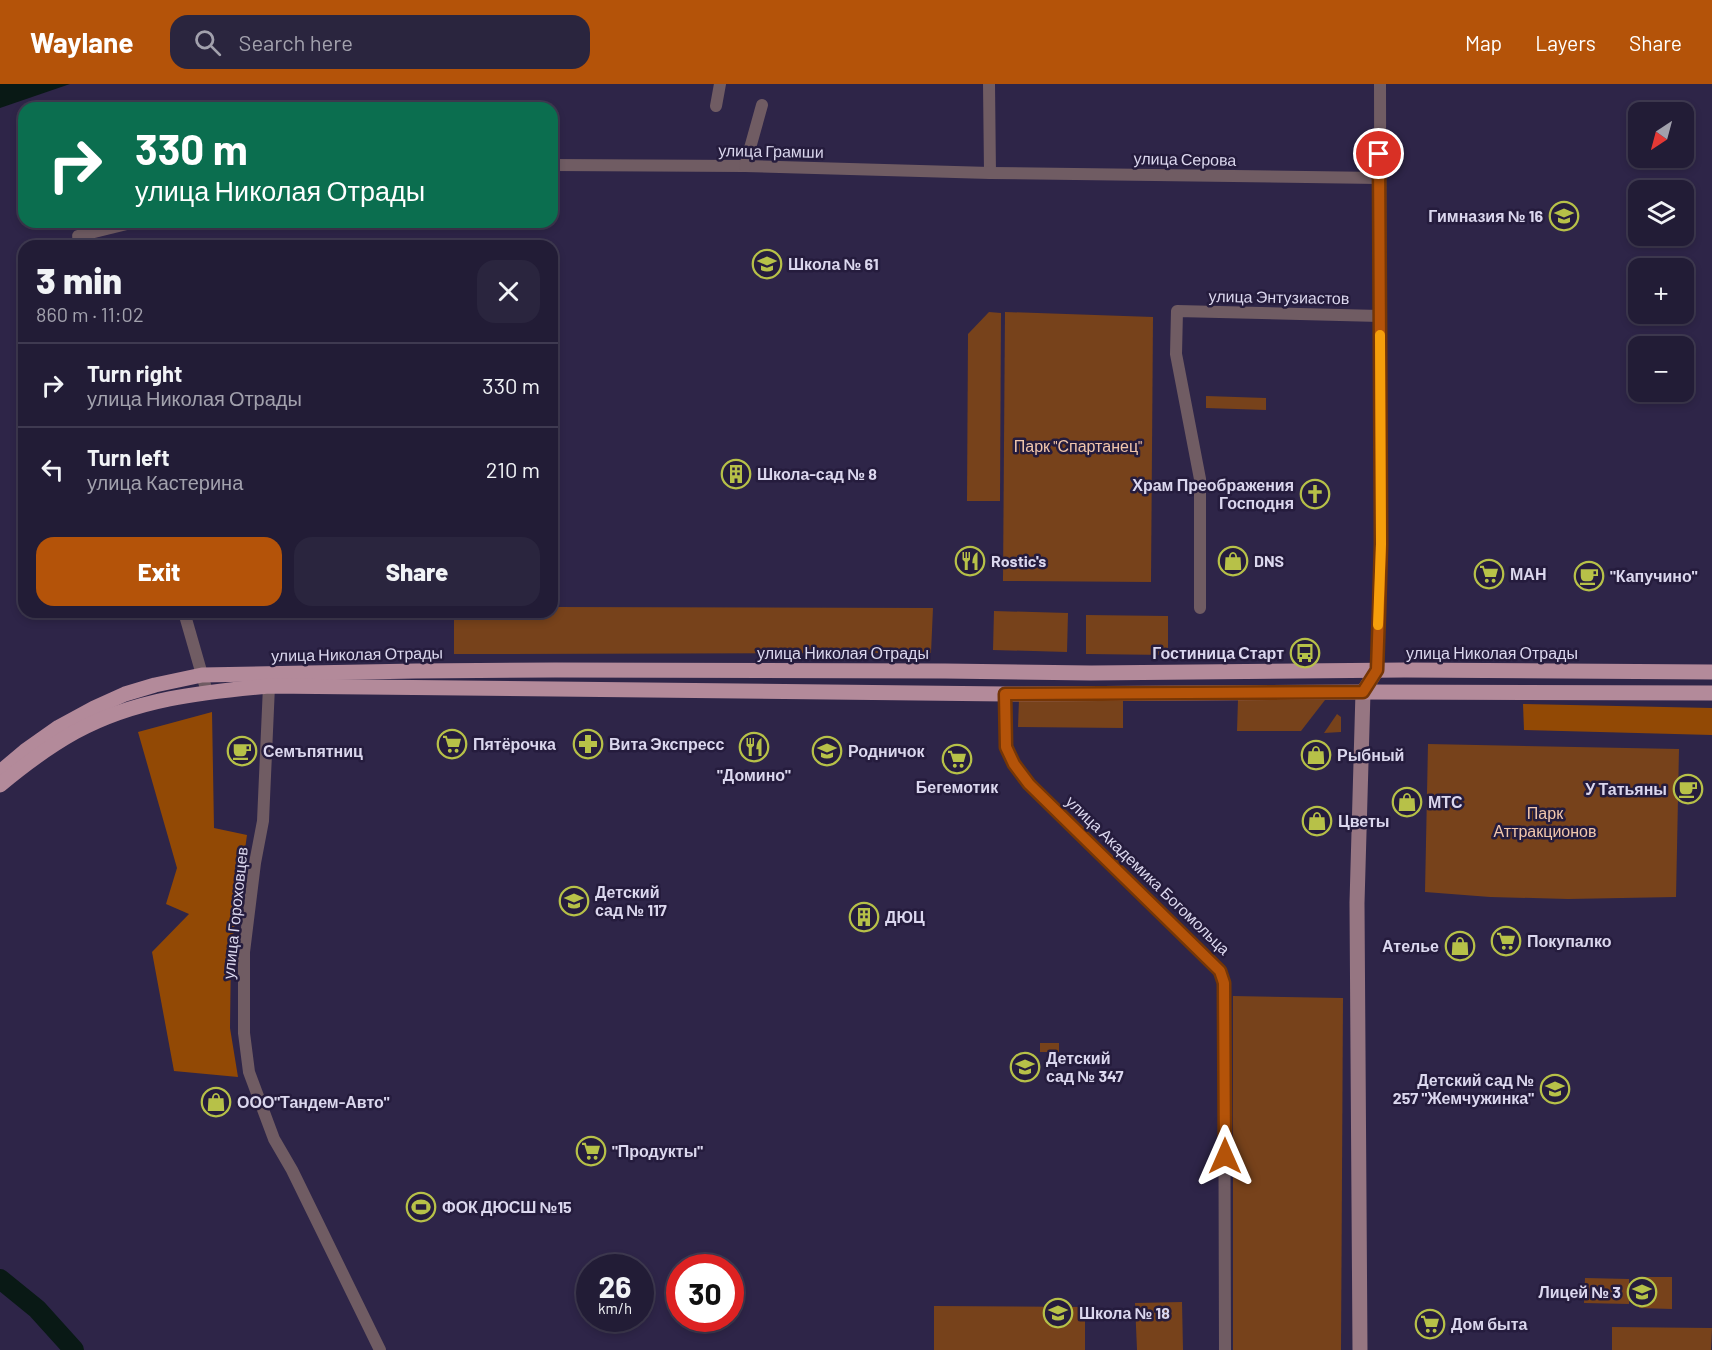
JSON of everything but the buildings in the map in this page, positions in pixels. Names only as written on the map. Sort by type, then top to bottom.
[{"type":"main road","name":"улица Николая Отрады","points":[[0,771],[59,727],[94,708],[125,694],[202,675],[416,670],[1091,673],[1377,670],[1712,672]]},
{"type":"main road","name":"улица Николая Отрады","points":[[0,785],[32,759],[76,731],[129,709],[207,692],[269,686],[1005,694],[1712,693]]},
{"type":"street","points":[[717,106],[720,84]]},
{"type":"street","points":[[989,84],[990,172]]},
{"type":"street","points":[[1360,1350],[1357,903],[1363,692],[1377,670],[1381,544],[1380,84]]},
{"type":"street","points":[[746,166],[762,105]]},
{"type":"street","name":"улица Грамши","points":[[558,165],[746,166],[990,172]]},
{"type":"street","name":"улица Серова","points":[[990,172],[1379,178]]},
{"type":"street","points":[[79,240],[78,236],[111,228]]},
{"type":"street","name":"улица Энтузиастов","points":[[1200,608],[1200,478],[1176,354],[1177,311],[1380,316]]},
{"type":"street","points":[[186,618],[207,692]]},
{"type":"street","name":"улица Гороховцев","points":[[269,686],[263,821],[255,863],[244,952],[244,1033],[249,1072],[274,1139],[292,1170],[380,1350]]},
{"type":"street","name":"улица Академика Богомольца","points":[[1005,694],[1006,747],[1014,764],[1029,784],[1220,971],[1224,983],[1225,1350]]},
{"type":"green space","points":[[989,312],[1001,313],[1000,501],[967,501],[968,334]]},
{"type":"green space","name":"Парк \"Спартанец\"","points":[[1005,312],[1153,317],[1151,582],[1003,581]]},
{"type":"green space","points":[[1206,396],[1266,398],[1266,410],[1206,408]]},
{"type":"green space","points":[[558,607],[933,608],[931,653],[454,654],[454,618],[558,618]]},
{"type":"green space","points":[[994,611],[1068,613],[1067,652],[993,650]]},
{"type":"green space","points":[[1086,615],[1168,616],[1168,655],[1086,654]]},
{"type":"green space","points":[[1019,699],[1123,700],[1123,728],[1018,727]]},
{"type":"green space","points":[[1238,699],[1325,700],[1301,731],[1237,731]]},
{"type":"green space","points":[[1337,714],[1341,717],[1341,732],[1324,733]]},
{"type":"green space","name":"Парк Аттракционов","points":[[1428,744],[1679,749],[1676,897],[1568,899],[1490,897],[1425,892]]},
{"type":"green space","points":[[1233,996],[1343,998],[1341,1350],[1233,1350]]},
{"type":"green space","points":[[1040,1043],[1059,1043],[1059,1052],[1040,1052]]},
{"type":"green space","points":[[1640,1277],[1672,1277],[1672,1309],[1639,1308]]},
{"type":"green space","points":[[1585,1278],[1629,1279],[1629,1304],[1584,1303]]},
{"type":"green space","points":[[1182,1302],[1183,1350],[1137,1350],[1135,1303]]},
{"type":"green space","points":[[934,1306],[1085,1307],[1085,1350],[934,1350]]},
{"type":"green space","points":[[1612,1327],[1712,1328],[1711,1350],[1612,1350]]},
{"type":"shaded area","points":[[0,84],[70,84],[0,108]]},
{"type":"shaded area","points":[[1523,704],[1712,708],[1712,735],[1524,730]]},
{"type":"shaded area","points":[[212,712],[214,828],[247,835],[231,951],[230,1028],[238,1077],[174,1071],[152,952],[189,914],[166,904],[177,868],[138,732]]},
{"type":"waterway","points":[[0,1279],[37,1309],[74,1350]]},
{"type":"slow traffic","points":[[1378,625],[1381,544],[1380,335]]},
{"type":"place","name":"Гимназия № 16","points":[[1564,216]]},
{"type":"place","name":"Школа № 61","points":[[767,264]]},
{"type":"place","name":"Школа-сад № 8","points":[[736,474]]},
{"type":"place","name":"Храм Преображения Господня","points":[[1315,494]]},
{"type":"place","name":"Rostic's","points":[[970,561]]},
{"type":"place","name":"DNS","points":[[1233,561]]},
{"type":"place","name":"МАН","points":[[1489,574]]},
{"type":"place","name":"\"Капучино\"","points":[[1589,576]]},
{"type":"place","name":"Гостиница Старт","points":[[1305,653]]},
{"type":"place","name":"Пятёрочка","points":[[452,744]]},
{"type":"place","name":"Вита Экспресс","points":[[588,744]]},
{"type":"place","name":"\"Домино\"","points":[[754,747]]},
{"type":"place","name":"Семъпятниц","points":[[242,751]]},
{"type":"place","name":"Родничок","points":[[827,751]]},
{"type":"place","name":"Рыбный","points":[[1316,755]]},
{"type":"place","name":"Бегемотик","points":[[957,759]]},
{"type":"place","name":"У Татьяны","points":[[1688,789]]},
{"type":"place","name":"МТС","points":[[1407,802]]},
{"type":"place","name":"Цветы","points":[[1317,821]]},
{"type":"place","name":"Детский сад № 117","points":[[574,901]]},
{"type":"place","name":"ДЮЦ","points":[[864,917]]},
{"type":"place","name":"Покупалко","points":[[1506,941]]},
{"type":"place","name":"Ателье","points":[[1460,946]]},
{"type":"place","name":"Детский сад № 347","points":[[1025,1067]]},
{"type":"place","name":"Детский сад № 257 \"Жемчужинка\"","points":[[1555,1089]]},
{"type":"place","name":"ООО\"Тандем-Авто\"","points":[[216,1102]]},
{"type":"place","name":"\"Продукты\"","points":[[591,1151]]},
{"type":"place","name":"ФОК ДЮСШ №15","points":[[421,1207]]},
{"type":"place","name":"Лицей № 3","points":[[1642,1292]]},
{"type":"place","name":"Школа № 18","points":[[1058,1313]]},
{"type":"place","name":"Дом быта","points":[[1430,1324]]},
{"type":"route","points":[[1225,1156],[1224,983],[1220,971],[1029,784],[1014,764],[1006,747],[1005,694],[1363,692],[1377,670],[1379,612],[1381,544],[1379,154]]}]
